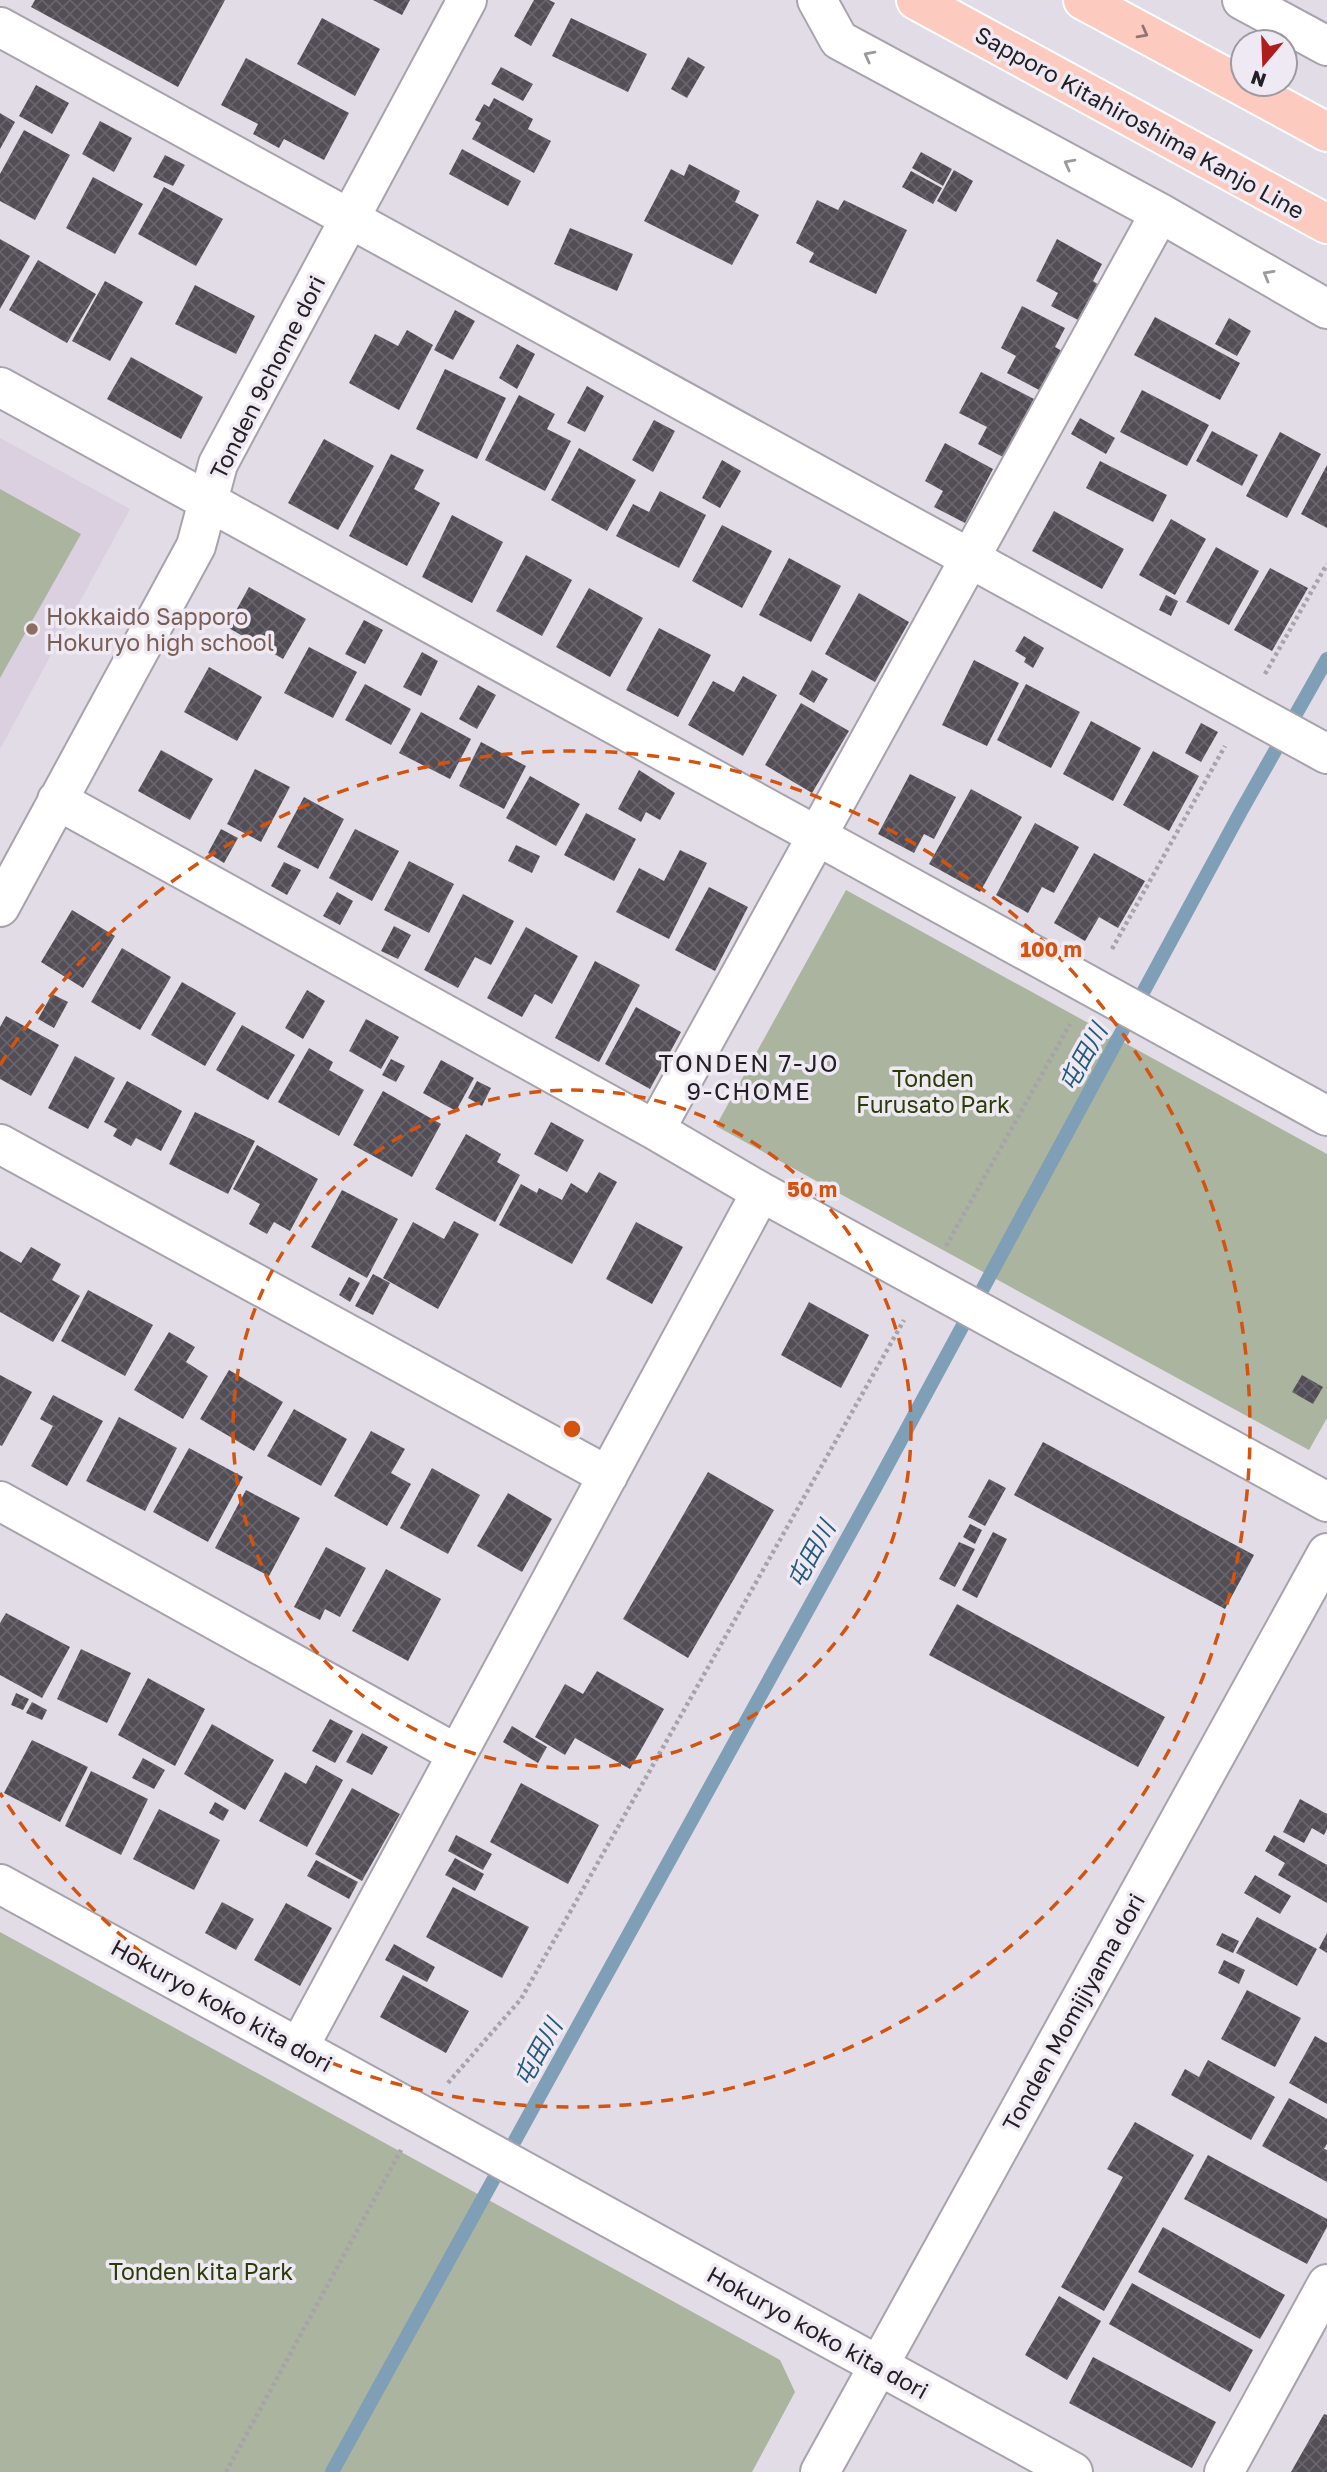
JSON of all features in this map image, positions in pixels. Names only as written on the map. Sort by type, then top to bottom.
[{"type":"main road","name":"Sapporo Kitahiroshima Kanjo Line","points":[[916,0],[1327,224]]},
{"type":"main road","points":[[1083,0],[1327,132]]},
{"type":"street","name":"Tonden 9chome dori","points":[[0,907],[196,546],[218,464],[467,0]]},
{"type":"street","points":[[817,0],[839,40],[1160,213],[1327,309]]},
{"type":"street","points":[[1242,0],[1327,46]]},
{"type":"street","points":[[0,27],[1327,754]]},
{"type":"street","points":[[655,1130],[1160,213]]},
{"type":"street","points":[[0,387],[1327,1116]]},
{"type":"street","points":[[57,800],[655,1130],[761,1192],[1327,1502]]},
{"type":"street","points":[[0,1144],[608,1476]]},
{"type":"street","points":[[299,2047],[761,1192]]},
{"type":"street","points":[[0,1501],[457,1754]]},
{"type":"street","name":"Tonden Momijiyama dori","points":[[820,2472],[1327,1553]]},
{"type":"street","name":"Hokuryo koko kita dori","points":[[0,1884],[1073,2472]]},
{"type":"street","points":[[1224,2472],[1327,2284]]},
{"type":"path","points":[[226,2472],[433,2120],[521,1998],[932,1285],[1098,990],[1245,709],[1327,564]]},
{"type":"shaded area","name":"Hokkaido Sapporo Hokuryo high school","points":[[0,438],[130,509],[0,749]]},
{"type":"green space","points":[[0,489],[81,534],[0,678]]},
{"type":"green space","name":"Tonden Furusato Park","points":[[846,890],[1327,1154],[1327,1418],[1309,1450],[716,1126]]},
{"type":"green space","name":"Tonden kita Park","points":[[0,1932],[780,2360],[795,2392],[752,2472],[0,2472]]},
{"type":"building","points":[[35,0],[225,0],[178,87],[31,7]]},
{"type":"building","points":[[373,0],[410,0],[402,15]]},
{"type":"building","points":[[534,0],[549,0],[555,3],[531,46],[514,36]]},
{"type":"building","points":[[322,18],[380,49],[355,96],[297,64]]},
{"type":"building","points":[[571,18],[647,54],[628,92],[552,56]]},
{"type":"building","points":[[688,57],[705,67],[687,98],[671,89]]},
{"type":"building","points":[[246,58],[349,113],[324,160],[284,139],[279,148],[253,134],[258,124],[221,105]]},
{"type":"building","points":[[501,67],[533,84],[523,101],[491,84]]},
{"type":"building","points":[[36,85],[69,103],[52,134],[19,116]]},
{"type":"building","points":[[494,98],[533,119],[528,129],[551,141],[534,173],[472,139],[481,123],[475,120],[484,104],[489,107]]},
{"type":"building","points":[[0,113],[15,122],[0,149]]},
{"type":"building","points":[[100,121],[132,138],[114,172],[82,154]]},
{"type":"building","points":[[24,130],[70,155],[35,220],[0,201],[0,174]]},
{"type":"building","points":[[462,149],[521,181],[508,206],[449,174]]},
{"type":"building","points":[[921,152],[952,169],[943,186],[912,168]]},
{"type":"building","points":[[165,155],[185,165],[173,186],[153,177]]},
{"type":"building","points":[[689,164],[740,191],[735,202],[759,215],[732,265],[644,221],[671,169],[684,176]]},
{"type":"building","points":[[954,170],[973,181],[956,212],[937,201]]},
{"type":"building","points":[[911,171],[942,188],[933,204],[902,187]]},
{"type":"building","points":[[93,177],[143,204],[115,254],[66,228]]},
{"type":"building","points":[[164,187],[223,219],[196,266],[138,234]]},
{"type":"building","points":[[817,200],[838,210],[844,200],[907,230],[876,294],[809,262],[814,253],[796,243]]},
{"type":"building","points":[[570,228],[633,254],[617,291],[554,264]]},
{"type":"building","points":[[0,239],[30,256],[0,309]]},
{"type":"building","points":[[1057,239],[1102,264],[1093,281],[1099,285],[1080,321],[1051,306],[1058,293],[1036,281]]},
{"type":"building","points":[[38,260],[96,294],[67,343],[9,310]]},
{"type":"building","points":[[105,281],[143,302],[110,361],[72,341]]},
{"type":"building","points":[[195,285],[255,316],[236,354],[175,324]]},
{"type":"building","points":[[1022,306],[1065,328],[1055,347],[1062,351],[1041,391],[1007,373],[1016,356],[1001,348]]},
{"type":"building","points":[[455,310],[475,321],[453,360],[434,350]]},
{"type":"building","points":[[1155,317],[1240,363],[1220,400],[1134,355]]},
{"type":"building","points":[[1229,318],[1251,331],[1237,356],[1215,344]]},
{"type":"building","points":[[407,330],[433,345],[399,410],[349,383],[375,334],[398,346]]},
{"type":"building","points":[[517,344],[535,354],[517,389],[499,378]]},
{"type":"building","points":[[131,357],[203,397],[181,439],[107,399]]},
{"type":"building","points":[[445,369],[506,398],[477,459],[416,429]]},
{"type":"building","points":[[981,372],[1034,399],[1003,457],[978,444],[987,427],[959,413]]},
{"type":"building","points":[[587,386],[604,396],[585,432],[567,423]]},
{"type":"building","points":[[1142,390],[1209,425],[1187,466],[1120,432]]},
{"type":"building","points":[[519,395],[555,414],[547,429],[571,441],[545,491],[485,460]]},
{"type":"building","points":[[1080,418],[1115,438],[1106,454],[1071,434]]},
{"type":"building","points":[[654,420],[675,431],[653,472],[632,460]]},
{"type":"building","points":[[1212,431],[1258,455],[1242,486],[1196,461]]},
{"type":"building","points":[[1280,432],[1321,454],[1287,518],[1246,496]]},
{"type":"building","points":[[324,439],[374,466],[338,530],[288,503]]},
{"type":"building","points":[[945,443],[993,469],[965,523],[934,507],[943,491],[925,481]]},
{"type":"building","points":[[579,448],[636,480],[607,531],[551,500]]},
{"type":"building","points":[[391,454],[424,470],[414,489],[440,503],[407,566],[349,536]]},
{"type":"building","points":[[722,460],[741,471],[720,508],[702,498]]},
{"type":"building","points":[[1100,461],[1167,495],[1153,522],[1086,488]]},
{"type":"building","points":[[1327,465],[1327,528],[1301,514]]},
{"type":"building","points":[[660,491],[706,515],[679,568],[616,536],[633,504],[649,512]]},
{"type":"building","points":[[1054,511],[1124,549],[1102,589],[1032,551]]},
{"type":"building","points":[[452,515],[503,542],[472,603],[422,577]]},
{"type":"building","points":[[1171,519],[1206,539],[1175,595],[1139,575]]},
{"type":"building","points":[[722,525],[772,551],[742,608],[692,581]]},
{"type":"building","points":[[1216,547],[1259,571],[1229,625],[1186,602]]},
{"type":"building","points":[[526,555],[572,580],[542,636],[496,611]]},
{"type":"building","points":[[789,558],[841,586],[811,642],[759,615]]},
{"type":"building","points":[[1270,568],[1308,588],[1272,651],[1234,630]]},
{"type":"building","points":[[249,587],[306,619],[283,659],[227,627]]},
{"type":"building","points":[[589,588],[643,618],[610,677],[556,647]]},
{"type":"building","points":[[859,593],[909,622],[875,682],[825,654]]},
{"type":"building","points":[[1166,595],[1178,601],[1171,616],[1159,610]]},
{"type":"building","points":[[364,620],[383,630],[365,664],[345,654]]},
{"type":"building","points":[[659,628],[711,655],[678,717],[626,690]]},
{"type":"building","points":[[1024,636],[1044,648],[1033,668],[1024,662],[1026,658],[1015,651]]},
{"type":"building","points":[[309,647],[357,672],[333,718],[284,693]]},
{"type":"building","points":[[422,652],[438,661],[421,696],[403,687]]},
{"type":"building","points":[[974,660],[1019,683],[987,746],[942,725]]},
{"type":"building","points":[[209,667],[262,697],[237,741],[184,712]]},
{"type":"building","points":[[812,670],[828,679],[814,703],[799,694]]},
{"type":"building","points":[[743,676],[777,695],[743,756],[688,725],[713,681],[734,692]]},
{"type":"building","points":[[365,684],[411,709],[391,745],[345,720]]},
{"type":"building","points":[[1026,684],[1080,712],[1051,768],[997,740]]},
{"type":"building","points":[[478,685],[496,695],[477,729],[459,719]]},
{"type":"building","points":[[801,703],[849,731],[812,793],[765,765]]},
{"type":"building","points":[[421,712],[471,739],[450,779],[399,753]]},
{"type":"building","points":[[1091,721],[1141,748],[1113,801],[1063,774]]},
{"type":"building","points":[[1201,723],[1218,732],[1201,762],[1185,753]]},
{"type":"building","points":[[481,742],[526,766],[504,809],[459,786]]},
{"type":"building","points":[[161,750],[213,779],[190,820],[138,791]]},
{"type":"building","points":[[1153,751],[1199,776],[1169,831],[1123,805]]},
{"type":"building","points":[[255,769],[290,787],[261,842],[227,824]]},
{"type":"building","points":[[639,770],[675,793],[660,820],[646,812],[641,822],[618,809]]},
{"type":"building","points":[[910,774],[956,797],[934,839],[924,834],[914,853],[878,834]]},
{"type":"building","points":[[530,776],[580,804],[556,846],[506,818]]},
{"type":"building","points":[[971,789],[1022,817],[980,892],[929,864]]},
{"type":"building","points":[[304,797],[344,819],[318,869],[277,847]]},
{"type":"building","points":[[586,813],[636,839],[614,881],[564,855]]},
{"type":"building","points":[[1035,823],[1079,847],[1054,893],[1042,887],[1028,913],[996,895]]},
{"type":"building","points":[[221,829],[238,838],[224,863],[208,853]]},
{"type":"building","points":[[355,829],[399,851],[372,901],[329,878]]},
{"type":"building","points":[[516,845],[540,856],[532,873],[508,861]]},
{"type":"building","points":[[680,850],[707,863],[669,939],[616,912],[639,868],[664,881]]},
{"type":"building","points":[[1094,853],[1145,881],[1118,928],[1099,917],[1085,941],[1054,923]]},
{"type":"building","points":[[409,861],[454,884],[429,933],[384,910]]},
{"type":"building","points":[[284,862],[301,870],[287,895],[271,886]]},
{"type":"building","points":[[709,887],[748,907],[715,971],[675,950]]},
{"type":"building","points":[[337,892],[353,901],[340,925],[323,916]]},
{"type":"building","points":[[463,894],[514,921],[491,965],[475,957],[458,988],[424,970]]},
{"type":"building","points":[[72,910],[115,936],[83,988],[41,962]]},
{"type":"building","points":[[394,926],[411,935],[398,959],[381,951]]},
{"type":"building","points":[[526,927],[578,956],[552,1004],[535,994],[522,1017],[487,998]]},
{"type":"building","points":[[122,948],[171,977],[140,1030],[91,1002]]},
{"type":"building","points":[[595,961],[640,985],[599,1062],[555,1038]]},
{"type":"building","points":[[182,982],[236,1013],[205,1066],[151,1035]]},
{"type":"building","points":[[307,990],[325,1001],[303,1039],[285,1028]]},
{"type":"building","points":[[52,994],[68,1002],[54,1028],[38,1019]]},
{"type":"building","points":[[636,1007],[681,1032],[650,1089],[605,1064]]},
{"type":"building","points":[[6,1016],[59,1045],[31,1096],[0,1079],[0,1027]]},
{"type":"building","points":[[366,1019],[399,1037],[381,1069],[349,1051]]},
{"type":"building","points":[[242,1025],[295,1055],[268,1100],[216,1070]]},
{"type":"building","points":[[309,1048],[333,1062],[329,1070],[364,1090],[339,1136],[278,1102]]},
{"type":"building","points":[[75,1056],[115,1078],[88,1129],[48,1108]]},
{"type":"building","points":[[391,1059],[405,1066],[396,1082],[382,1075]]},
{"type":"building","points":[[441,1060],[474,1078],[456,1111],[423,1093]]},
{"type":"building","points":[[127,1081],[182,1111],[161,1151],[136,1138],[131,1146],[113,1136],[117,1129],[104,1122]]},
{"type":"building","points":[[477,1081],[491,1088],[482,1106],[468,1098]]},
{"type":"building","points":[[383,1091],[441,1124],[412,1177],[353,1145]]},
{"type":"building","points":[[195,1112],[255,1141],[228,1194],[169,1164]]},
{"type":"building","points":[[551,1122],[584,1140],[567,1172],[534,1154]]},
{"type":"building","points":[[466,1134],[501,1154],[497,1162],[520,1175],[495,1222],[435,1189]]},
{"type":"building","points":[[257,1145],[318,1179],[290,1231],[274,1222],[267,1234],[249,1224],[260,1204],[233,1189]]},
{"type":"building","points":[[599,1172],[617,1182],[572,1264],[499,1225],[521,1184],[537,1193],[539,1188],[562,1200],[571,1183],[587,1193]]},
{"type":"building","points":[[342,1190],[398,1219],[367,1278],[311,1247]]},
{"type":"building","points":[[454,1221],[479,1234],[438,1309],[383,1278],[413,1222],[444,1239]]},
{"type":"building","points":[[636,1222],[683,1247],[652,1304],[606,1279]]},
{"type":"building","points":[[31,1247],[61,1264],[52,1280],[80,1296],[53,1342],[0,1312],[0,1251],[21,1263]]},
{"type":"building","points":[[373,1274],[390,1283],[373,1315],[355,1306]]},
{"type":"building","points":[[349,1277],[360,1283],[350,1302],[339,1295]]},
{"type":"building","points":[[88,1290],[153,1325],[125,1376],[61,1341]]},
{"type":"building","points":[[809,1302],[869,1335],[841,1388],[781,1355]]},
{"type":"building","points":[[169,1332],[195,1347],[186,1362],[208,1376],[183,1419],[134,1390]]},
{"type":"building","points":[[229,1370],[283,1402],[254,1451],[200,1419]]},
{"type":"building","points":[[0,1375],[32,1392],[2,1446],[0,1445]]},
{"type":"building","points":[[1302,1375],[1323,1387],[1313,1404],[1292,1392]]},
{"type":"building","points":[[53,1395],[103,1421],[67,1486],[31,1466],[53,1426],[40,1419]]},
{"type":"building","points":[[294,1409],[347,1439],[321,1486],[267,1456]]},
{"type":"building","points":[[119,1417],[177,1448],[145,1511],[86,1481]]},
{"type":"building","points":[[371,1431],[405,1449],[391,1473],[411,1484],[387,1526],[334,1496]]},
{"type":"building","points":[[1043,1442],[1254,1555],[1225,1609],[1014,1495]]},
{"type":"building","points":[[189,1448],[243,1477],[208,1542],[153,1512]]},
{"type":"building","points":[[432,1468],[480,1495],[448,1554],[400,1528]]},
{"type":"building","points":[[708,1472],[774,1510],[688,1658],[623,1619]]},
{"type":"building","points":[[989,1479],[1006,1488],[985,1526],[968,1517]]},
{"type":"building","points":[[246,1490],[300,1518],[269,1576],[215,1548]]},
{"type":"building","points":[[508,1493],[552,1519],[522,1572],[477,1546]]},
{"type":"building","points":[[970,1524],[982,1530],[975,1544],[963,1537]]},
{"type":"building","points":[[993,1532],[1007,1539],[977,1598],[962,1590]]},
{"type":"building","points":[[959,1542],[975,1549],[955,1587],[939,1579]]},
{"type":"building","points":[[326,1547],[366,1568],[340,1617],[325,1609],[320,1620],[294,1607]]},
{"type":"building","points":[[386,1569],[441,1599],[408,1661],[352,1631]]},
{"type":"building","points":[[957,1604],[1165,1717],[1138,1767],[929,1655]]},
{"type":"building","points":[[6,1613],[70,1647],[42,1698],[0,1675],[0,1623]]},
{"type":"building","points":[[81,1649],[131,1673],[107,1723],[57,1699]]},
{"type":"building","points":[[597,1671],[664,1709],[630,1769],[575,1738],[565,1755],[535,1737],[565,1684],[583,1694]]},
{"type":"building","points":[[148,1678],[205,1709],[175,1766],[118,1735]]},
{"type":"building","points":[[16,1693],[29,1699],[23,1710],[11,1705]]},
{"type":"building","points":[[32,1702],[47,1710],[42,1720],[26,1713]]},
{"type":"building","points":[[330,1719],[353,1731],[335,1763],[312,1751]]},
{"type":"building","points":[[212,1724],[274,1760],[245,1810],[184,1774]]},
{"type":"building","points":[[512,1726],[547,1747],[538,1763],[503,1742]]},
{"type":"building","points":[[362,1733],[388,1747],[372,1775],[346,1762]]},
{"type":"building","points":[[32,1740],[88,1767],[60,1822],[4,1793]]},
{"type":"building","points":[[143,1758],[165,1770],[154,1789],[132,1778]]},
{"type":"building","points":[[316,1765],[343,1780],[307,1847],[259,1821],[285,1772],[306,1784]]},
{"type":"building","points":[[91,1771],[148,1799],[121,1855],[65,1826]]},
{"type":"building","points":[[521,1783],[599,1825],[568,1884],[490,1842]]},
{"type":"building","points":[[352,1788],[400,1814],[362,1881],[315,1854]]},
{"type":"building","points":[[1300,1799],[1327,1814],[1327,1829],[1324,1835],[1312,1828],[1304,1843],[1283,1832]]},
{"type":"building","points":[[215,1802],[229,1810],[223,1821],[209,1813]]},
{"type":"building","points":[[159,1809],[220,1840],[194,1890],[133,1859]]},
{"type":"building","points":[[456,1835],[492,1854],[483,1870],[448,1851]]},
{"type":"building","points":[[1274,1835],[1327,1865],[1327,1903],[1278,1875],[1285,1863],[1265,1851]]},
{"type":"building","points":[[455,1858],[484,1874],[475,1891],[445,1875]]},
{"type":"building","points":[[316,1860],[358,1882],[349,1899],[307,1876]]},
{"type":"building","points":[[1255,1875],[1291,1896],[1280,1914],[1244,1893]]},
{"type":"building","points":[[453,1887],[529,1927],[502,1978],[426,1937]]},
{"type":"building","points":[[222,1902],[254,1919],[236,1950],[205,1933]]},
{"type":"building","points":[[286,1903],[332,1928],[300,1986],[254,1960]]},
{"type":"building","points":[[1257,1917],[1317,1949],[1297,1986],[1236,1953]]},
{"type":"building","points":[[1222,1933],[1239,1941],[1233,1953],[1216,1945]]},
{"type":"building","points":[[1327,1933],[1327,1953],[1319,1948]]},
{"type":"building","points":[[394,1944],[435,1967],[427,1982],[385,1960]]},
{"type":"building","points":[[1224,1960],[1245,1970],[1239,1984],[1218,1973]]},
{"type":"building","points":[[403,1975],[469,2011],[446,2053],[380,2017]]},
{"type":"building","points":[[1247,1990],[1301,2018],[1275,2067],[1221,2039]]},
{"type":"building","points":[[1315,2036],[1327,2043],[1327,2104],[1289,2083]]},
{"type":"building","points":[[1208,2060],[1275,2097],[1251,2140],[1171,2095],[1185,2069],[1199,2077]]},
{"type":"building","points":[[1289,2098],[1327,2119],[1327,2144],[1324,2149],[1327,2150],[1327,2182],[1262,2146]]},
{"type":"building","points":[[1135,2122],[1194,2155],[1104,2311],[1061,2287],[1123,2177],[1107,2169]]},
{"type":"building","points":[[1208,2155],[1327,2219],[1327,2227],[1307,2264],[1184,2199]]},
{"type":"building","points":[[1163,2227],[1285,2295],[1260,2339],[1138,2272]]},
{"type":"building","points":[[1132,2283],[1253,2350],[1230,2392],[1109,2324]]},
{"type":"building","points":[[1059,2296],[1101,2321],[1067,2380],[1025,2355]]},
{"type":"building","points":[[1093,2357],[1216,2422],[1192,2468],[1069,2403]]},
{"type":"building","points":[[1324,2414],[1327,2415],[1327,2472],[1291,2472]]},
{"type":"waterway","name":"屯田川","points":[[332,2472],[875,1488],[1240,813],[1327,659]]},
{"type":"place","name":"Hokkaido Sapporo Hokuryo high school","points":[[32,629]]},
{"type":"district","name":"TONDEN 7-JO 9-CHOME","points":[[749,1076]]}]
